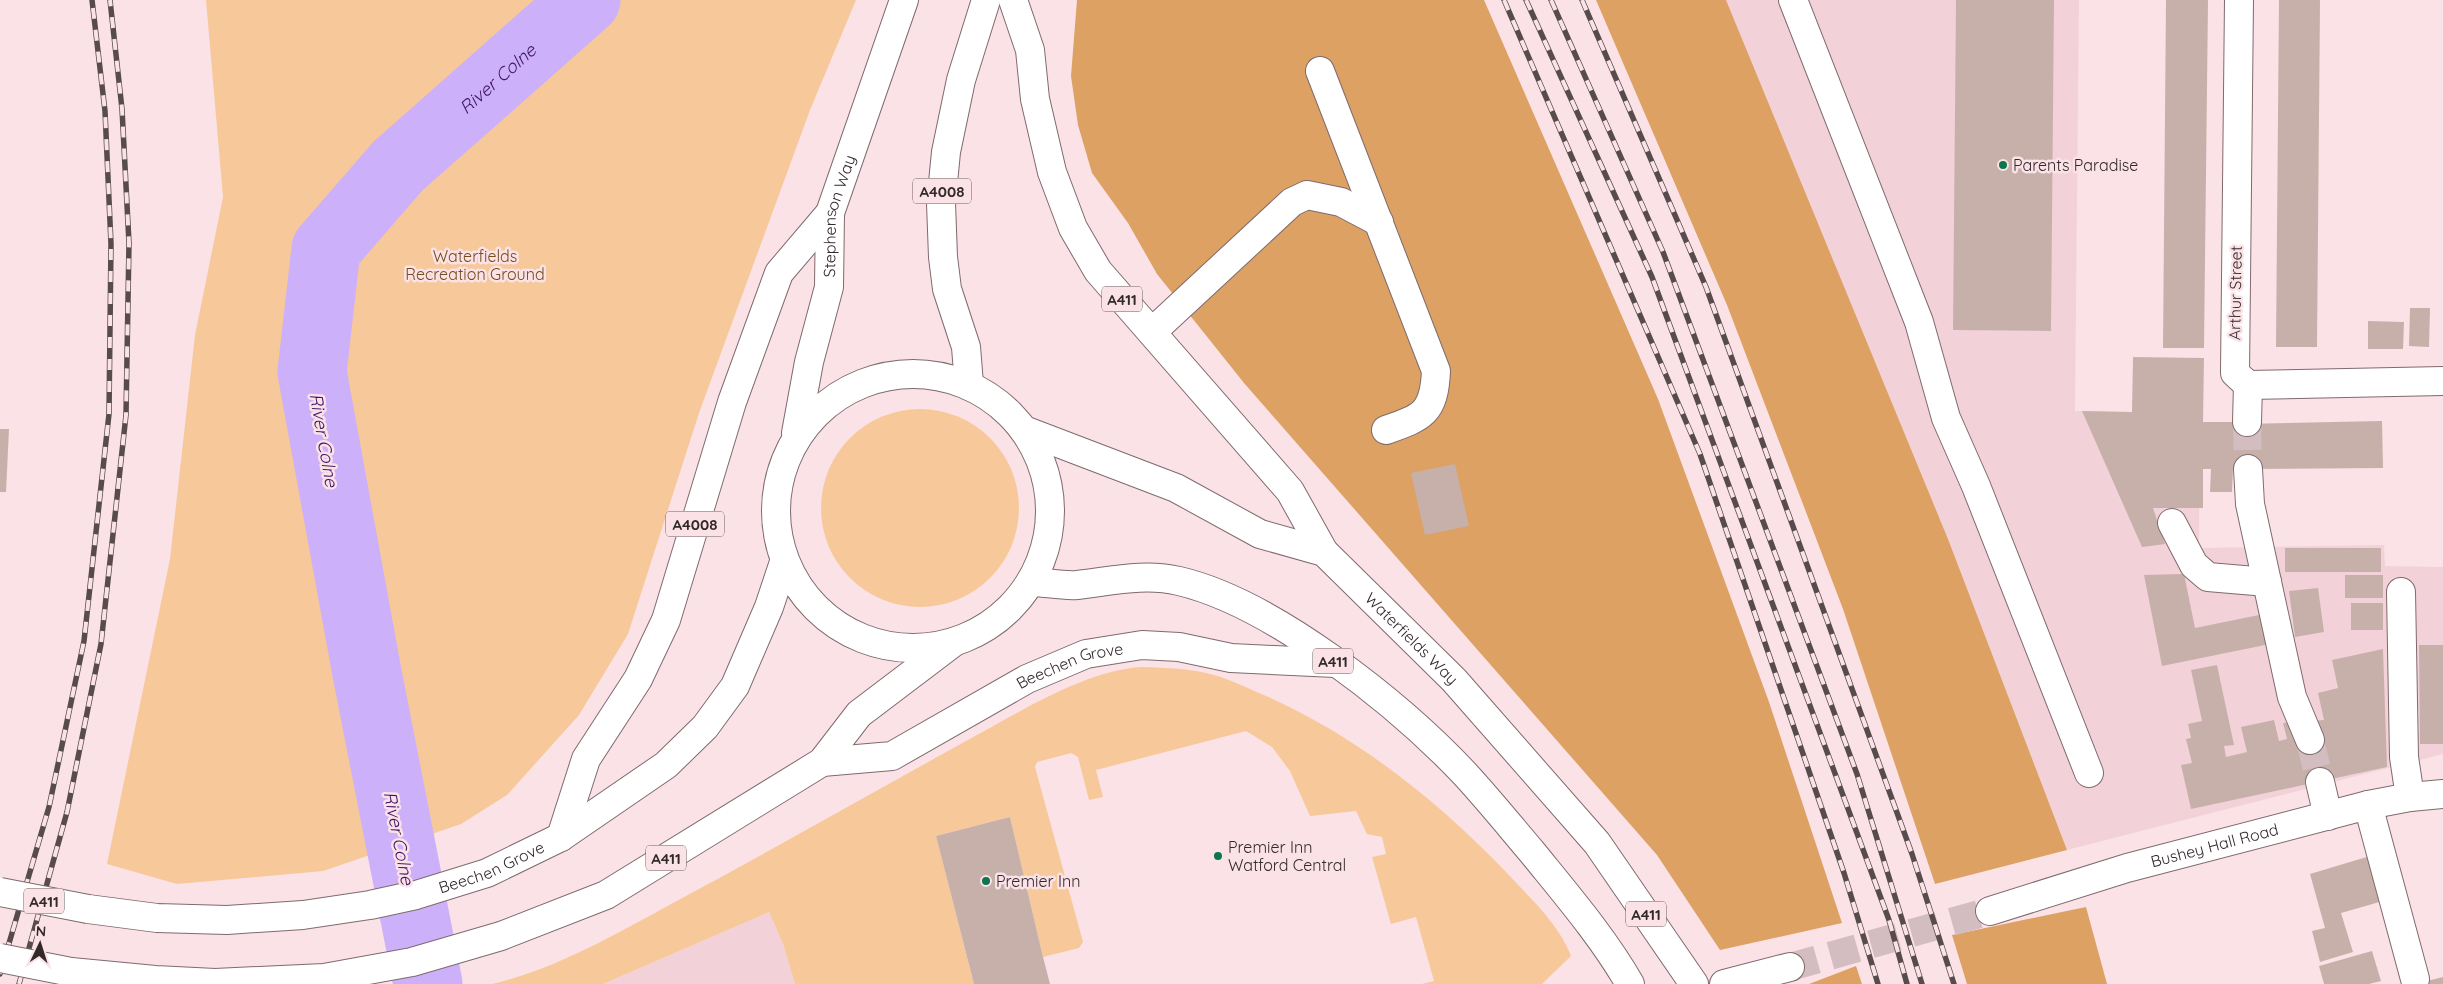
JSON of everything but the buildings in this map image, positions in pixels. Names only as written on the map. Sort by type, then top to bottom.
[{"type":"main road","name":"Stephenson Way","points":[[796,437],[809,362],[829,287],[830,213],[904,0]]},
{"type":"main road","name":"A4008","points":[[969,384],[966,347],[947,289],[943,257],[941,203],[946,152],[960,80],[986,0]]},
{"type":"main road","name":"A411","points":[[1013,0],[1030,50],[1035,99],[1052,172],[1073,228],[1098,271],[1290,491],[1324,552]]},
{"type":"main road","points":[[1793,0],[1919,322],[1946,418],[1976,486],[2090,773]]},
{"type":"main road","name":"Arthur Street","points":[[2239,0],[2234,360],[2235,373],[2248,385]]},
{"type":"main road","points":[[1320,71],[1436,370],[1435,391],[1430,405],[1415,420],[1386,430]]},
{"type":"main road","points":[[1152,332],[1292,202],[1308,195],[1341,202],[1379,222]]},
{"type":"main road","name":"A4008","points":[[561,837],[586,759],[638,679],[666,620],[732,402],[779,272],[830,213]]},
{"type":"main road","points":[[923,374],[948,377],[969,384],[1024,430],[1039,456],[1050,506],[1044,551],[1035,582],[1020,604],[986,630],[954,642],[897,648],[854,636],[816,609],[784,562],[775,521],[778,487],[785,459],[796,437],[824,401],[844,389],[873,379],[923,374]]},
{"type":"main road","points":[[2247,422],[2248,385],[2443,380]]},
{"type":"main road","name":"Waterfields Way","points":[[1024,430],[1176,488],[1260,534],[1324,552],[1454,680],[1598,843],[1694,984]]},
{"type":"main road","points":[[2248,468],[2250,504],[2292,697],[2310,740]]},
{"type":"main road","points":[[2172,523],[2194,565],[2208,577],[2267,582]]},
{"type":"main road","name":"Beechen Grove","points":[[0,892],[88,909],[156,918],[227,920],[303,915],[370,905],[416,895],[487,873],[561,837],[666,765],[705,727],[735,686],[769,607],[784,562]]},
{"type":"main road","name":"A411","points":[[1035,582],[1076,585],[1113,579],[1146,577],[1178,581],[1210,590],[1256,611],[1336,663],[1395,709],[1465,773],[1559,884],[1620,967],[1630,984]]},
{"type":"main road","points":[[2401,592],[2404,756],[2410,797]]},
{"type":"main road","name":"Beechen Grove","points":[[0,958],[72,972],[155,980],[215,983],[324,978],[412,962],[501,936],[606,895],[822,762],[859,714],[954,642]]},
{"type":"main road","name":"Beechen Grove","points":[[822,762],[892,756],[1027,679],[1086,654],[1142,645],[1179,647],[1230,658],[1336,663]]},
{"type":"main road","points":[[2320,782],[2328,816]]},
{"type":"main road","name":"Bushey Hall Road","points":[[1990,912],[2127,868],[2368,805],[2410,797],[2442,800]]},
{"type":"main road","points":[[2368,805],[2415,979]]},
{"type":"main road","points":[[1724,984],[1790,967]]},
{"type":"shaded area","points":[[1077,0],[1484,0],[1658,399],[1769,702],[1842,923],[1720,950],[1657,855],[1244,383],[1157,274],[1128,223],[1092,173],[1078,125],[1071,76]]},
{"type":"shaded area","points":[[1596,0],[1726,0],[1948,539],[2067,850],[1935,884],[1843,609],[1727,305]]},
{"type":"shaded area","points":[[1726,0],[2079,0],[2075,411],[2200,414],[2199,548],[2384,545],[2385,566],[2443,567],[2443,754],[2067,850],[1948,539]]},
{"type":"shaded area","points":[[2086,907],[2107,984],[1967,984],[1952,935]]},
{"type":"shaded area","points":[[769,912],[783,944],[795,984],[603,984]]},
{"type":"shaded area","points":[[1856,966],[1862,984],[1809,984]]},
{"type":"green space","name":"Waterfields Recreation Ground","points":[[206,0],[856,0],[810,110],[699,413],[628,634],[579,715],[507,795],[461,824],[323,871],[177,884],[107,864],[170,559],[195,335],[223,197]]},
{"type":"green space","points":[[910,409],[930,409],[949,413],[967,420],[983,431],[997,445],[1012,470],[1019,498],[1015,537],[1008,555],[997,571],[983,585],[967,596],[949,603],[930,607],[910,607],[891,603],[873,596],[857,585],[843,571],[832,555],[825,537],[821,518],[821,498],[825,479],[832,461],[843,445],[857,431],[873,420],[891,413]]},
{"type":"green space","points":[[1142,667],[1196,671],[1227,679],[1300,712],[1364,751],[1425,796],[1481,846],[1552,922],[1571,956],[1542,984],[1422,984],[1434,981],[1416,917],[1391,924],[1372,857],[1386,854],[1382,837],[1367,834],[1356,811],[1310,816],[1290,771],[1272,747],[1246,731],[1096,770],[1103,797],[1089,800],[1078,757],[1071,753],[1037,762],[1035,767],[1083,942],[1079,948],[1043,957],[1010,817],[936,836],[974,984],[795,984],[783,944],[769,912],[603,984],[492,984],[542,968],[591,947],[1051,695],[1097,676]]},
{"type":"waterway","name":"River Colne","points":[[428,984],[367,673],[312,372],[326,249],[398,166],[586,0]]},
{"type":"tunnel","points":[[2247,422],[2248,469]]},
{"type":"tunnel","points":[[2310,740],[2320,782]]},
{"type":"tunnel","points":[[1790,967],[1990,911]]},
{"type":"railway","points":[[0,974],[49,807],[84,641],[109,414],[111,244],[105,111],[92,0]]},
{"type":"railway","points":[[19,984],[67,812],[101,644],[126,415],[129,243],[122,109],[110,0]]},
{"type":"railway","points":[[1504,0],[1700,454],[1844,873],[1878,984]]},
{"type":"railway","points":[[1526,0],[1652,277],[1889,920],[1907,984]]},
{"type":"railway","points":[[1551,0],[1663,252],[1857,774],[1922,984]]},
{"type":"railway","points":[[1582,0],[1706,287],[1912,854],[1954,984]]},
{"type":"place","name":"Parents Paradise","points":[[2003,165]]},
{"type":"place","name":"Premier Inn Watford Central","points":[[1218,856]]},
{"type":"place","name":"Premier Inn","points":[[986,881]]}]
